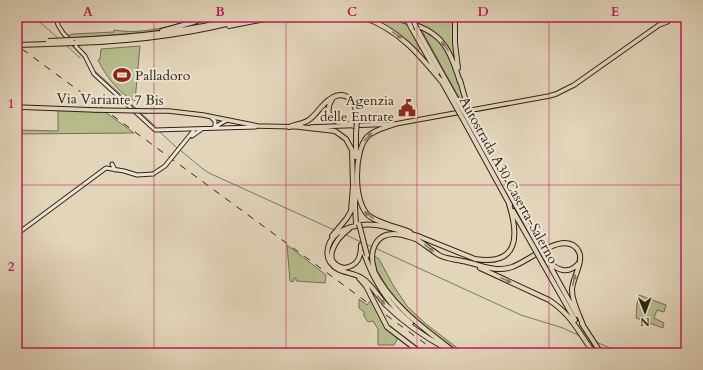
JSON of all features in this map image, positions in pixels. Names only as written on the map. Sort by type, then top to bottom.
[{"type":"highway","points":[[74,42],[150,33],[176,28],[207,17]]},
{"type":"highway","points":[[74,42],[157,34],[201,27],[243,17]]},
{"type":"highway","points":[[185,33],[253,17]]},
{"type":"highway","points":[[17,44],[139,39],[216,29],[275,17]]},
{"type":"highway","points":[[363,17],[389,29],[405,40],[442,82]]},
{"type":"highway","points":[[392,17],[418,25],[436,36],[444,44],[451,55],[460,82],[467,105],[467,119]]},
{"type":"highway","points":[[455,17],[454,43],[460,82]]},
{"type":"highway","name":"Autostrada A30 Caserta-Salerno","points":[[408,18],[411,28],[442,82],[480,139],[535,244],[543,264],[579,330]]},
{"type":"highway","name":"Autostrada A30 Caserta-Salerno","points":[[408,18],[414,22],[457,103]]},
{"type":"highway","points":[[289,127],[302,124],[311,119],[325,103],[333,98],[342,96],[351,99],[355,107],[356,120],[355,207],[361,245],[376,275],[392,298],[405,313],[456,353]]},
{"type":"highway","points":[[333,98],[329,106],[330,116],[335,121],[354,126]]},
{"type":"highway","name":"Autostrada A30 Caserta-Salerno","points":[[467,119],[509,204],[545,257],[583,325],[601,353]]},
{"type":"highway","points":[[355,207],[361,147],[366,138],[374,131],[395,124]]},
{"type":"highway","points":[[300,127],[330,130],[338,133],[346,139],[351,147],[353,155],[357,201],[357,225],[376,281],[396,308],[416,326],[451,353]]},
{"type":"highway","points":[[356,155],[358,165]]},
{"type":"highway","points":[[356,186],[351,211],[341,231],[330,241],[327,251],[329,259],[336,269],[361,277],[365,280],[392,311],[428,338],[445,348]]},
{"type":"highway","points":[[356,186],[360,203],[368,215],[375,219],[402,228],[417,237],[443,257],[495,269],[513,267],[546,249],[563,243],[569,243],[575,247],[580,256],[580,263],[574,279],[572,292],[574,304],[583,325]]},
{"type":"highway","points":[[417,237],[392,234],[384,236],[376,242],[373,248],[350,267],[340,266],[335,263],[332,256],[334,238],[341,231],[357,225],[376,225],[417,237],[479,260],[494,260],[500,258],[509,251],[514,242],[514,219],[509,204]]},
{"type":"highway","points":[[464,255],[480,266]]},
{"type":"highway","points":[[545,257],[555,267],[562,270],[573,269],[580,263]]},
{"type":"highway","points":[[470,263],[549,300],[565,311],[595,353]]},
{"type":"highway","points":[[353,274],[358,276],[364,284],[387,327],[421,353]]},
{"type":"main road","points":[[56,17],[60,28],[85,56],[94,74],[155,130],[258,126]]},
{"type":"main road","name":"Via Variante 7 Bis","points":[[17,108],[169,111],[203,115],[258,126],[300,127],[395,124],[556,94],[574,84],[667,19]]},
{"type":"main road","points":[[211,117],[215,120],[215,126]]},
{"type":"main road","points":[[211,129],[227,120]]},
{"type":"main road","points":[[233,128],[236,124],[234,122]]},
{"type":"main road","points":[[185,129],[190,132],[189,137]]},
{"type":"main road","points":[[17,234],[107,168],[137,175],[153,174],[165,166],[195,129]]},
{"type":"main road","points":[[189,137],[203,129]]},
{"type":"main road","points":[[112,164],[115,170]]},
{"type":"main road","points":[[99,174],[115,170]]},
{"type":"green space","points":[[199,17],[205,17],[152,32],[70,38],[67,36],[72,34],[114,32],[114,30],[135,31],[157,29],[179,24]]},
{"type":"green space","points":[[367,17],[388,17],[406,23],[420,47],[419,50],[418,51],[388,28]]},
{"type":"green space","points":[[414,17],[455,17],[455,61],[451,53],[431,30],[418,24]]},
{"type":"green space","points":[[420,27],[436,38],[441,45],[443,44],[453,63],[466,106],[464,107]]},
{"type":"green space","name":"Palladoro","points":[[140,46],[135,101],[123,94],[113,84],[104,72],[98,60],[100,59],[101,49]]},
{"type":"green space","points":[[58,110],[105,112],[134,133],[17,134],[17,130],[58,131]]},
{"type":"green space","points":[[287,245],[326,275],[325,283],[296,281],[296,278],[294,278],[293,282],[290,281]]},
{"type":"green space","points":[[373,255],[379,259],[393,285],[407,306],[426,324],[464,353],[459,353],[419,322],[399,304],[389,291],[375,267]]},
{"type":"green space","points":[[639,295],[666,305],[664,312],[657,310],[654,318],[664,323],[663,328],[636,318]]},
{"type":"green space","points":[[359,299],[367,305],[371,300],[384,325],[398,338],[394,345],[378,345],[378,329],[373,321],[368,322],[364,316],[364,312],[359,308]]},
{"type":"waterway","points":[[34,17],[59,39]]},
{"type":"waterway","points":[[66,45],[80,58]]},
{"type":"waterway","points":[[95,71],[138,110]]},
{"type":"waterway","points":[[140,112],[155,126]]},
{"type":"waterway","points":[[160,132],[177,148]]},
{"type":"waterway","points":[[180,150],[209,173],[334,230]]},
{"type":"waterway","points":[[344,234],[361,242]]},
{"type":"waterway","points":[[366,244],[372,247]]},
{"type":"waterway","points":[[375,248],[521,315],[563,328],[580,336]]},
{"type":"waterway","points":[[596,342],[622,353]]},
{"type":"railway","points":[[22,49],[368,303]]},
{"type":"railway","points":[[386,315],[438,353]]},
{"type":"place","name":"Palladoro","points":[[122,75]]},
{"type":"place","name":"Agenzia delle Entrate","points":[[407,108]]}]
